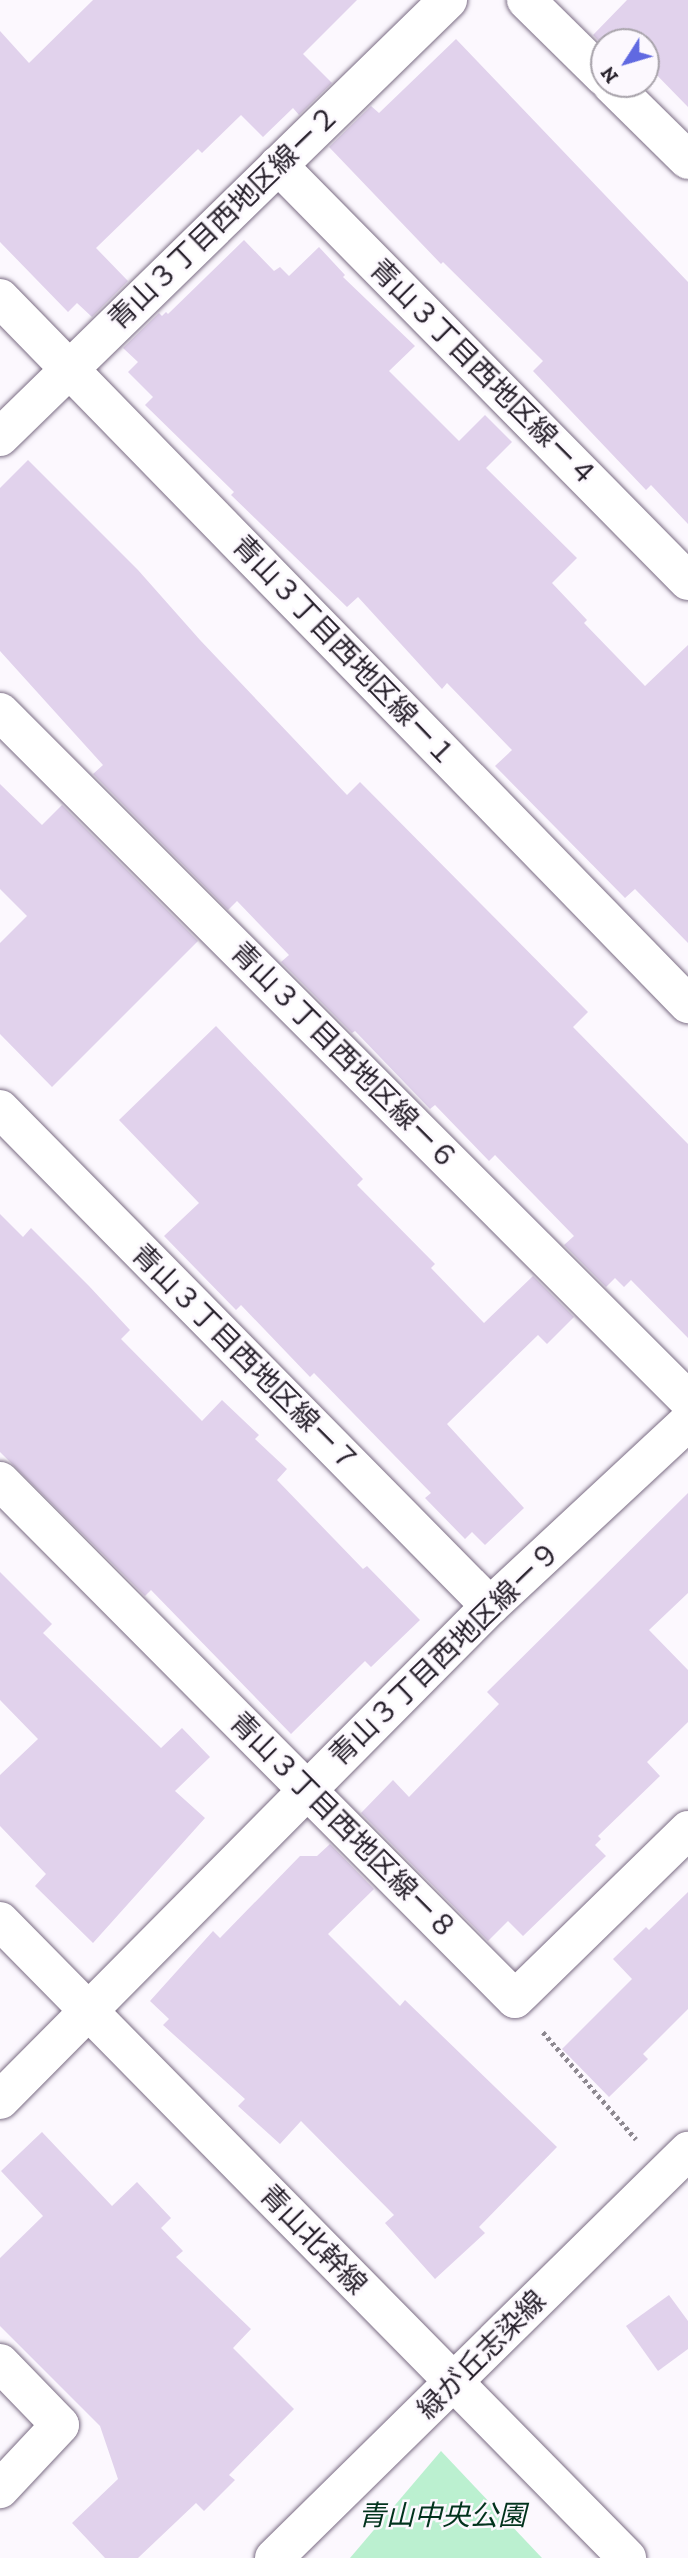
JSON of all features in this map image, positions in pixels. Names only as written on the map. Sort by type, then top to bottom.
[{"type":"street","name":"青山３丁目西地区線ー２","points":[[0,437],[448,0]]},
{"type":"street","points":[[526,0],[590,63]]},
{"type":"street","points":[[625,98],[688,160]]},
{"type":"street","name":"青山３丁目西地区線ー４","points":[[278,165],[688,581]]},
{"type":"street","name":"青山３丁目西地区線ー１","points":[[0,298],[688,1004]]},
{"type":"street","name":"青山３丁目西地区線ー６","points":[[0,712],[688,1400]]},
{"type":"street","name":"青山３丁目西地区線ー７","points":[[0,1109],[490,1606]]},
{"type":"street","name":"青山３丁目西地区線ー９","points":[[0,2100],[490,1606],[688,1422]]},
{"type":"street","name":"青山３丁目西地区線ー８","points":[[0,1481],[515,2000]]},
{"type":"street","points":[[515,2000],[688,1830]]},
{"type":"street","name":"青山北幹線","points":[[0,1921],[627,2558]]},
{"type":"street","name":"緑が丘志染線","points":[[274,2558],[677,2162]]},
{"type":"street","points":[[0,2363],[60,2425],[0,2489]]},
{"type":"path","points":[[515,2000],[677,2162]]},
{"type":"green space","name":"青山中央公園","points":[[441,2451],[542,2558],[350,2558]]},
{"type":"building","points":[[93,0],[357,0],[303,54],[332,83],[299,115],[293,108],[263,137],[241,115],[202,153],[198,149],[96,248],[128,281],[92,317],[77,303],[68,312],[0,242],[0,31],[29,63]]},
{"type":"building","points":[[627,0],[688,0],[688,107],[660,78],[660,28],[600,28]]},
{"type":"building","points":[[456,39],[688,282],[688,524],[651,485],[646,490],[533,371],[543,361],[443,262],[441,264],[329,147],[371,106],[379,113]]},
{"type":"building","points":[[244,240],[274,271],[280,267],[289,276],[319,247],[345,275],[343,277],[415,346],[389,371],[459,441],[485,415],[512,442],[486,468],[577,558],[552,583],[587,620],[584,623],[645,686],[688,645],[688,943],[635,889],[625,898],[495,766],[512,750],[447,683],[442,689],[358,597],[347,607],[231,495],[234,492],[145,405],[153,397],[128,372],[138,362],[123,348],[159,313],[162,316],[166,312],[168,314]]},
{"type":"building","points":[[28,460],[138,570],[200,640],[347,795],[360,782],[588,1012],[573,1027],[688,1144],[688,1338],[631,1280],[624,1287],[615,1278],[606,1287],[564,1245],[574,1236],[495,1155],[489,1161],[435,1105],[430,1109],[355,1031],[352,1033],[281,962],[289,955],[237,901],[228,910],[93,774],[103,765],[0,651],[0,488]]},
{"type":"building","points":[[0,784],[42,825],[62,805],[198,941],[52,1087],[0,1034],[0,943],[27,916],[0,889]]},
{"type":"building","points":[[216,1026],[363,1179],[357,1185],[435,1264],[431,1268],[484,1323],[533,1276],[574,1317],[547,1344],[538,1335],[447,1424],[524,1508],[485,1545],[472,1532],[465,1539],[425,1498],[431,1493],[314,1373],[310,1377],[241,1305],[236,1310],[164,1236],[199,1203],[119,1120]]},
{"type":"building","points":[[0,1214],[23,1237],[31,1228],[89,1286],[130,1330],[121,1339],[202,1421],[222,1400],[259,1435],[255,1439],[287,1469],[277,1480],[363,1569],[367,1566],[420,1620],[371,1667],[365,1661],[291,1734],[151,1590],[145,1596],[0,1452]]},
{"type":"building","points":[[688,1493],[688,1593],[649,1630],[688,1670],[688,1722],[647,1762],[660,1776],[598,1836],[601,1839],[595,1845],[606,1856],[523,1936],[508,1921],[488,1941],[361,1813],[393,1780],[409,1797],[499,1704],[487,1692]]},
{"type":"building","points":[[0,1572],[52,1624],[43,1633],[161,1748],[182,1728],[210,1757],[175,1791],[205,1818],[93,1943],[35,1886],[46,1874],[0,1826],[0,1775],[38,1739],[0,1700]]},
{"type":"building","points":[[330,1844],[374,1889],[328,1934],[400,2006],[405,2000],[557,2147],[479,2227],[485,2233],[435,2279],[385,2223],[394,2215],[301,2121],[280,2144],[238,2106],[245,2099],[163,2025],[169,2019],[150,2001],[213,1931],[220,1938],[300,1856],[317,1856]]},
{"type":"building","points":[[688,1892],[688,2009],[643,2054],[648,2059],[609,2097],[562,2049],[632,1979],[613,1959],[646,1927],[649,1930]]},
{"type":"building","points":[[42,2132],[112,2206],[137,2182],[171,2218],[161,2228],[183,2251],[176,2257],[251,2329],[233,2348],[294,2409],[229,2475],[235,2480],[204,2511],[196,2503],[138,2558],[105,2558],[72,2523],[118,2479],[100,2426],[0,2326],[0,2258],[43,2216],[1,2171]]},
{"type":"building","points":[[669,2295],[688,2321],[688,2349],[658,2371],[626,2326]]}]
